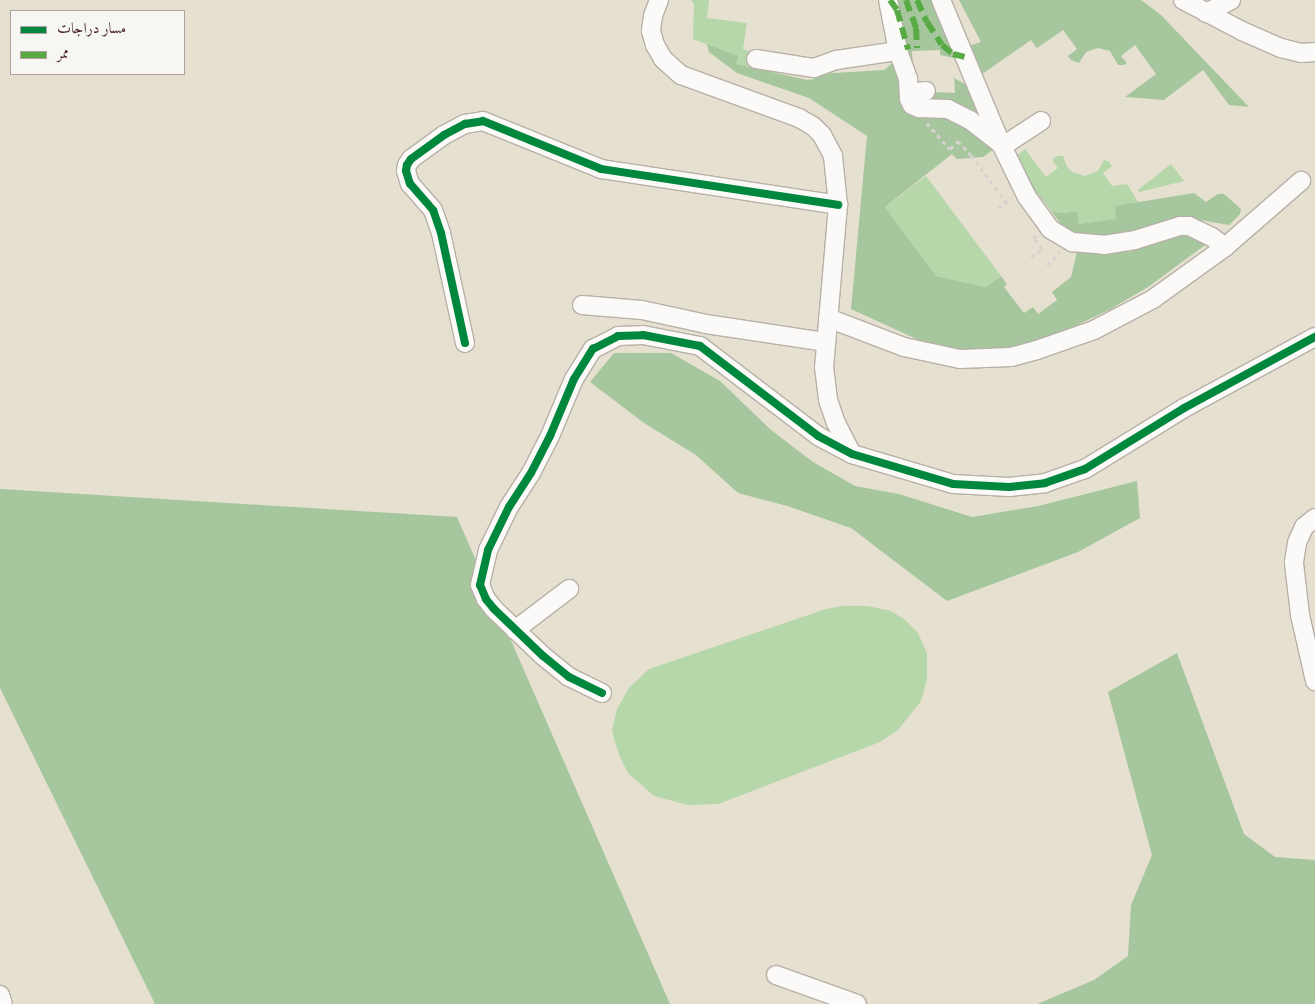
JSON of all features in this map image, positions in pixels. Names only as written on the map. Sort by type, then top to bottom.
[{"type":"street","points":[[659,0],[653,16],[651,31],[655,45],[663,60],[681,74],[800,118],[813,126],[822,135],[833,156],[838,206],[824,367],[828,400],[836,423],[852,454]]},
{"type":"street","points":[[888,0],[898,52],[908,79],[917,92],[910,102],[915,107],[948,109],[970,120],[1001,144],[1006,144],[1041,121]]},
{"type":"street","points":[[941,0],[1001,144],[1027,197],[1048,226],[1058,236],[1072,242],[1104,245],[1134,240],[1180,226],[1189,226],[1212,237],[1225,247]]},
{"type":"street","points":[[1183,0],[1206,13],[1281,48],[1301,53],[1315,52]]},
{"type":"street","points":[[1206,13],[1232,0]]},
{"type":"street","points":[[756,59],[814,68],[836,60],[898,52]]},
{"type":"street","points":[[465,343],[441,233],[432,210],[410,184],[406,171],[411,159],[444,135],[465,124],[483,122],[601,169],[838,206]]},
{"type":"street","points":[[828,318],[904,347],[960,359],[1011,357],[1064,341],[1119,317],[1153,298],[1225,247],[1301,181]]},
{"type":"street","points":[[582,305],[642,310],[706,324],[825,342]]},
{"type":"street","points":[[602,693],[569,677],[515,630],[486,599],[480,585],[488,550],[509,507],[531,472],[550,436],[574,379],[593,349],[618,336],[643,335],[700,346],[818,436],[852,454],[954,484],[1009,487],[1045,483],[1084,469],[1184,408],[1315,337]]},
{"type":"street","points":[[1315,518],[1304,527],[1297,543],[1294,563],[1300,615],[1315,680]]},
{"type":"street","points":[[515,630],[569,589]]},
{"type":"street","points":[[776,974],[856,1004]]},
{"type":"street","points":[[0,995],[3,1004]]},
{"type":"path","points":[[924,118],[950,149],[958,141],[971,155],[1006,202]]},
{"type":"path","points":[[1031,257],[1042,249],[1033,238],[1048,226]]},
{"type":"green space","points":[[691,0],[709,0],[707,18],[747,23],[743,49],[751,52],[747,67],[736,64],[737,56],[693,39],[694,4]]},
{"type":"green space","points":[[888,0],[941,0],[961,48],[981,42],[959,0],[1141,0],[1160,14],[1249,107],[1229,105],[1203,70],[1164,100],[1125,97],[1156,74],[1135,45],[1121,56],[1127,63],[1124,65],[1118,65],[1110,51],[1098,48],[1086,52],[1079,63],[1071,60],[1068,56],[1077,49],[1063,30],[1037,48],[1031,40],[975,79],[967,61],[940,55],[940,50],[912,51],[914,88],[931,92],[955,93],[954,78],[972,88],[1001,144],[983,157],[957,159],[952,154],[885,207],[936,276],[986,287],[1001,276],[1007,284],[1004,287],[1024,313],[1033,307],[1038,314],[1057,300],[1052,292],[1071,277],[1077,252],[1129,252],[1170,237],[1191,232],[1212,240],[1148,287],[1109,310],[1032,346],[999,351],[936,348],[851,309],[867,136],[809,98],[737,73],[709,52],[707,44],[738,56],[736,64],[807,80],[814,79],[817,74],[884,70],[900,57]]},
{"type":"green space","points":[[1025,149],[1046,177],[1058,168],[1052,160],[1057,156],[1063,156],[1067,167],[1072,172],[1085,176],[1098,171],[1104,160],[1108,161],[1112,166],[1103,173],[1112,186],[1127,184],[1139,203],[1114,206],[1116,219],[1079,224],[1077,211],[1062,213],[1052,211],[1014,158]]},
{"type":"green space","points":[[1014,158],[1052,211],[1062,213],[1077,211],[1079,224],[1116,219],[1114,206],[1194,193],[1206,202],[1218,194],[1224,194],[1241,209],[1240,214],[1229,225],[1200,220],[1133,238],[1105,242],[1067,232],[1012,159]]},
{"type":"green space","points":[[1171,164],[1184,181],[1139,192],[1138,190]]},
{"type":"green space","points":[[926,176],[1001,276],[986,287],[936,276],[885,207]]},
{"type":"green space","points":[[614,353],[671,353],[720,381],[771,430],[813,462],[855,486],[899,494],[972,517],[1038,506],[1137,481],[1140,518],[1078,552],[947,601],[851,528],[787,506],[738,493],[696,455],[644,423],[590,382]]},
{"type":"green space","points":[[0,489],[457,517],[670,1004],[155,1004],[0,688]]},
{"type":"green space","points":[[843,606],[868,606],[891,611],[905,620],[918,633],[927,653],[927,679],[921,701],[898,730],[880,742],[718,804],[688,805],[654,796],[628,773],[619,755],[612,731],[617,709],[629,688],[649,669],[826,609]]},
{"type":"green space","points":[[1177,653],[1244,834],[1275,857],[1315,860],[1315,1004],[1037,1004],[1094,980],[1128,956],[1131,905],[1152,855],[1108,692]]},
{"type":"marked path","points":[[890,0],[897,10],[908,49]]},
{"type":"marked path","points":[[906,0],[916,28],[917,48]]},
{"type":"marked path","points":[[917,0],[927,22],[942,45],[953,54],[965,57]]},
{"type":"cycle path","points":[[465,343],[441,233],[433,210],[410,184],[406,171],[411,159],[444,135],[465,124],[483,121],[601,169],[838,205]]},
{"type":"cycle path","points":[[602,693],[569,677],[543,656],[494,609],[486,599],[480,585],[488,550],[509,507],[531,473],[550,436],[574,379],[593,349],[618,336],[643,335],[700,346],[818,436],[852,454],[953,484],[1009,487],[1045,483],[1085,469],[1184,408],[1315,337]]}]
